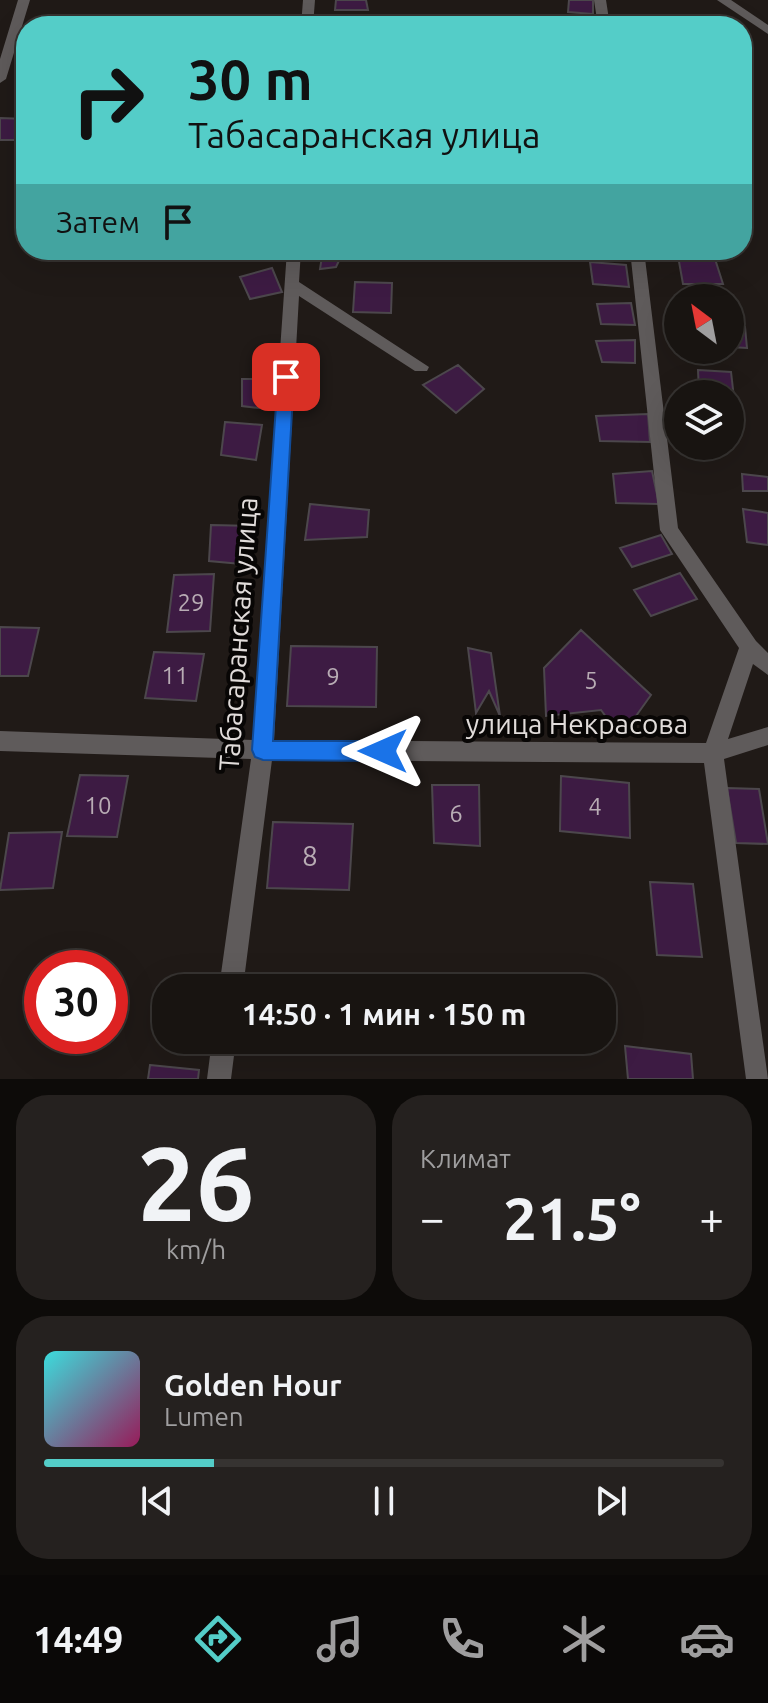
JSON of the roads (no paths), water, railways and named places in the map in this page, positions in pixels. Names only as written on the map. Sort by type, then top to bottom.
[{"type":"street","points":[[723,0],[747,16]]},
{"type":"street","points":[[0,79],[16,26]]},
{"type":"street","name":"Табасаранская улица","points":[[233,974],[263,750],[293,260]]},
{"type":"street","points":[[638,260],[669,530],[749,647],[768,666]]},
{"type":"street","points":[[291,284],[421,367]]},
{"type":"street","points":[[749,647],[713,753],[758,1079]]},
{"type":"street","name":"улица Некрасова","points":[[0,741],[263,750],[713,753],[768,736]]},
{"type":"street","points":[[219,1079],[222,1054]]}]
